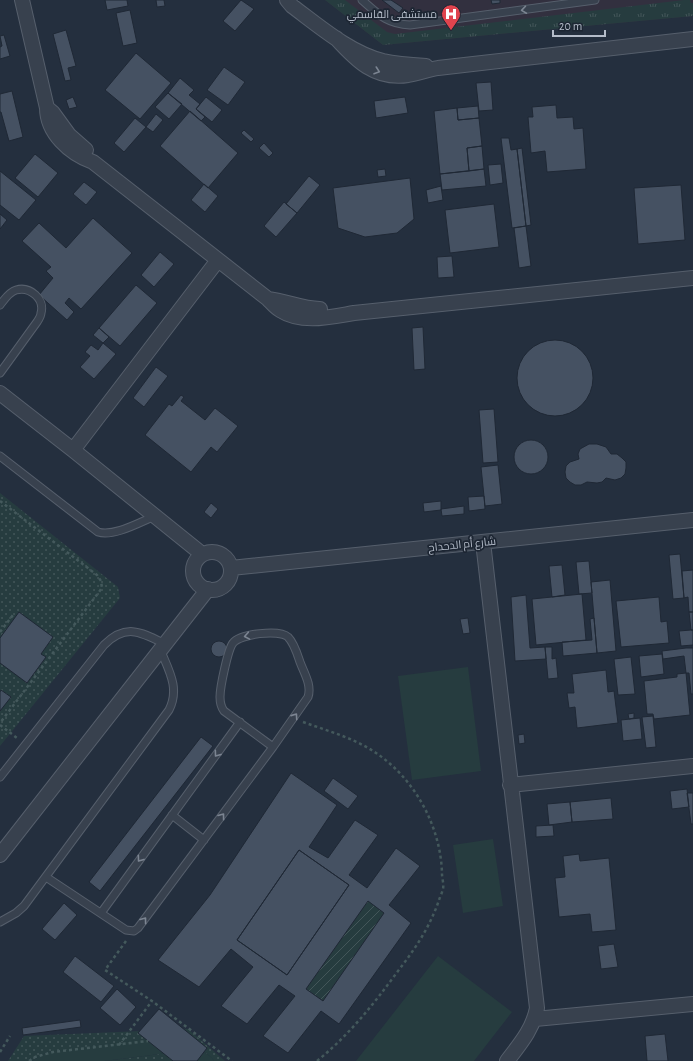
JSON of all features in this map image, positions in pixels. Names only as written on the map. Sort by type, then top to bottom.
[{"type":"street","points":[[22,0],[47,108],[49,124],[63,143],[77,154],[93,162],[268,299],[278,309],[288,314],[300,317],[324,318],[354,313],[693,278]]},
{"type":"street","points":[[278,0],[290,3],[336,38],[360,63],[370,69],[394,75],[406,75],[438,68],[693,39]]},
{"type":"street","points":[[73,450],[218,260]]},
{"type":"street","points":[[0,393],[202,554]]},
{"type":"street","name":"شارع أم الدحداح","points":[[231,568],[693,520]]},
{"type":"street","points":[[483,542],[537,1008],[535,1019],[530,1031],[507,1061]]},
{"type":"street","points":[[208,552],[220,553],[229,562],[231,568],[229,580],[225,585],[220,588],[208,589],[202,587],[197,582],[193,570],[197,558],[208,552]]},
{"type":"street","points":[[0,855],[208,589]]},
{"type":"street","points":[[510,785],[693,766]]},
{"type":"street","points":[[535,1019],[693,1004]]},
{"type":"lane","points":[[362,0],[382,17],[400,25],[410,25],[576,1],[595,0]]},
{"type":"lane","points":[[0,305],[16,290],[26,290],[35,294],[41,302],[42,312],[37,322],[0,373]]},
{"type":"lane","points":[[0,456],[98,532],[113,532],[155,516]]},
{"type":"lane","points":[[0,777],[110,638],[128,631],[138,632],[163,646],[173,687],[173,702],[24,906],[16,913],[0,922]]},
{"type":"lane","points":[[46,876],[126,930],[134,931],[140,926],[273,747],[308,697],[309,687],[294,645],[283,634],[274,632],[237,638],[231,646],[220,702],[224,711],[273,747]]},
{"type":"lane","points":[[101,913],[240,722]]},
{"type":"lane","points":[[172,815],[204,840]]},
{"type":"path","points":[[0,501],[97,575],[101,580],[102,588],[0,724],[25,745]]},
{"type":"path","points":[[0,632],[13,615]]},
{"type":"path","points":[[293,719],[353,740],[376,753],[396,770],[413,790],[427,812],[436,837],[442,862],[443,889],[433,917],[414,950],[372,1006],[351,1031],[317,1061]]},
{"type":"path","points":[[134,931],[106,970],[152,1001],[232,1061]]},
{"type":"path","points":[[119,1045],[152,1001]]},
{"type":"path","points":[[0,1052],[10,1036]]},
{"type":"path","points":[[29,1061],[35,1057],[53,1052],[148,1041]]},
{"type":"shaded area","name":"مستشفى القاسمي","points":[[325,0],[693,0],[693,16],[383,45]]},
{"type":"green space","points":[[325,0],[345,0],[387,32],[395,34],[684,0],[690,0],[691,3],[693,3],[693,16],[383,45]]},
{"type":"green space","points":[[0,493],[118,587],[120,598],[0,746]]},
{"type":"green space","points":[[468,667],[481,771],[412,780],[398,676]]},
{"type":"green space","points":[[493,839],[503,906],[463,913],[453,845]]},
{"type":"green space","points":[[368,901],[384,913],[323,1001],[306,989]]},
{"type":"green space","points":[[438,956],[512,1012],[474,1061],[356,1061]]},
{"type":"green space","points":[[188,1029],[225,1061],[214,1061],[193,1043],[47,1052],[32,1061],[8,1061],[24,1036]]},
{"type":"green space","points":[[169,1036],[193,1043],[214,1061],[189,1061],[168,1053],[104,1061],[32,1061],[47,1052]]},
{"type":"green space","points":[[168,1053],[189,1061],[104,1061]]},
{"type":"building","points":[[105,0],[127,0],[128,6],[107,10]]},
{"type":"building","points":[[156,0],[164,0],[165,6],[157,7]]},
{"type":"building","points":[[241,0],[254,9],[235,31],[223,21]]},
{"type":"building","points":[[382,0],[391,0],[403,8],[399,13]]},
{"type":"building","points":[[491,0],[500,0],[500,3],[492,4]]},
{"type":"building","points":[[130,10],[137,43],[123,46],[116,13]]},
{"type":"building","points":[[66,30],[76,66],[68,68],[71,80],[65,81],[53,34]]},
{"type":"building","points":[[4,35],[10,56],[0,59],[0,47],[2,46],[0,36]]},
{"type":"building","points":[[136,53],[171,83],[140,119],[105,90]]},
{"type":"building","points":[[224,67],[245,82],[228,105],[207,90]]},
{"type":"building","points":[[180,78],[194,90],[189,95],[200,104],[196,109],[205,117],[201,121],[168,93]]},
{"type":"building","points":[[491,82],[493,110],[479,111],[476,83]]},
{"type":"building","points":[[12,91],[23,137],[9,141],[0,112],[0,94]]},
{"type":"building","points":[[168,93],[182,104],[169,119],[155,107]]},
{"type":"building","points":[[73,97],[77,107],[69,109],[66,100]]},
{"type":"building","points":[[206,97],[222,110],[212,122],[196,109]]},
{"type":"building","points":[[405,97],[408,113],[376,118],[374,101]]},
{"type":"building","points":[[556,105],[557,118],[573,117],[574,129],[583,128],[586,169],[547,172],[545,151],[531,153],[528,117],[533,117],[532,107]]},
{"type":"building","points":[[478,106],[479,118],[458,120],[457,108]]},
{"type":"building","points":[[457,108],[458,120],[479,118],[482,146],[467,148],[469,171],[440,174],[434,111]]},
{"type":"building","points":[[190,111],[238,153],[208,188],[160,146]]},
{"type":"building","points":[[156,114],[163,120],[153,132],[146,127]]},
{"type":"building","points":[[135,118],[146,127],[124,152],[114,143]]},
{"type":"building","points":[[244,130],[254,139],[251,142],[241,133]]},
{"type":"building","points":[[501,138],[509,138],[511,150],[517,149],[526,226],[512,228]]},
{"type":"building","points":[[264,143],[273,153],[269,157],[259,148]]},
{"type":"building","points":[[482,146],[484,169],[469,171],[467,148]]},
{"type":"building","points":[[522,148],[531,225],[526,226],[517,149]]},
{"type":"building","points":[[35,154],[58,173],[38,197],[15,178]]},
{"type":"building","points":[[501,164],[503,183],[490,185],[488,165]]},
{"type":"building","points":[[385,169],[386,176],[378,177],[377,170]]},
{"type":"building","points":[[484,169],[486,186],[442,190],[440,174]]},
{"type":"building","points":[[0,171],[36,200],[19,220],[0,205]]},
{"type":"building","points":[[309,176],[320,185],[297,213],[286,204]]},
{"type":"building","points":[[410,178],[414,219],[397,233],[365,237],[338,228],[333,188]]},
{"type":"building","points":[[84,182],[97,192],[86,205],[73,194]]},
{"type":"building","points":[[204,184],[218,196],[205,212],[191,200]]},
{"type":"building","points":[[681,185],[685,240],[638,244],[634,188]]},
{"type":"building","points":[[441,186],[443,200],[428,203],[426,190]]},
{"type":"building","points":[[284,202],[297,213],[276,237],[264,226]]},
{"type":"building","points":[[494,204],[499,247],[450,253],[445,210]]},
{"type":"building","points":[[0,214],[7,220],[0,229]]},
{"type":"building","points":[[93,218],[132,253],[81,309],[69,298],[65,303],[74,312],[67,320],[39,295],[53,278],[46,271],[51,267],[22,241],[39,223],[66,248]]},
{"type":"building","points":[[526,226],[531,266],[519,268],[514,228]]},
{"type":"building","points":[[160,252],[174,264],[154,287],[141,275]]},
{"type":"building","points":[[452,256],[454,277],[438,278],[437,257]]},
{"type":"building","points":[[136,285],[157,303],[120,346],[99,328]]},
{"type":"building","points":[[423,327],[425,369],[414,370],[412,328]]},
{"type":"building","points":[[99,328],[109,337],[103,343],[93,335]]},
{"type":"building","points":[[555,340],[570,343],[582,351],[590,363],[593,378],[590,393],[582,405],[570,413],[555,416],[540,413],[528,405],[520,393],[517,378],[520,363],[528,351],[540,343]]},
{"type":"building","points":[[103,343],[116,354],[94,379],[80,367],[90,356],[85,352],[91,345],[98,350]]},
{"type":"building","points":[[156,367],[168,376],[144,407],[133,398]]},
{"type":"building","points":[[181,395],[184,397],[181,401],[205,420],[215,408],[238,426],[217,452],[211,447],[191,472],[145,435],[169,404],[172,406]]},
{"type":"building","points":[[494,409],[498,462],[483,463],[479,410]]},
{"type":"building","points":[[528,440],[534,440],[538,441],[545,447],[548,457],[547,464],[541,471],[534,474],[528,474],[524,473],[517,467],[514,460],[514,454],[515,450],[521,443]]},
{"type":"building","points":[[589,444],[597,444],[606,447],[611,454],[617,454],[622,458],[626,462],[625,474],[621,478],[615,480],[606,478],[602,482],[597,483],[587,482],[581,485],[575,485],[570,482],[566,478],[566,466],[570,462],[579,459],[578,454],[580,449]]},
{"type":"building","points":[[498,465],[502,504],[485,506],[481,467]]},
{"type":"building","points":[[484,496],[485,509],[469,511],[468,497]]},
{"type":"building","points":[[441,501],[441,510],[424,512],[423,503]]},
{"type":"building","points":[[211,503],[218,509],[211,518],[204,512]]},
{"type":"building","points":[[464,506],[464,514],[442,516],[441,509]]},
{"type":"building","points":[[680,554],[684,598],[673,599],[669,555]]},
{"type":"building","points":[[589,561],[592,593],[579,594],[576,562]]},
{"type":"building","points":[[562,565],[565,595],[552,597],[549,566]]},
{"type":"building","points":[[693,570],[693,612],[689,612],[688,597],[684,598],[682,571]]},
{"type":"building","points":[[610,580],[616,651],[597,653],[591,582]]},
{"type":"building","points":[[582,594],[586,640],[536,645],[532,599]]},
{"type":"building","points":[[526,595],[530,648],[545,647],[546,659],[515,661],[511,597]]},
{"type":"building","points":[[659,597],[661,622],[667,621],[669,643],[621,647],[616,601]]},
{"type":"building","points":[[19,612],[53,637],[41,654],[46,657],[27,683],[0,663],[0,638]]},
{"type":"building","points":[[689,612],[693,612],[693,630],[691,630]]},
{"type":"building","points":[[468,618],[470,633],[463,634],[460,619]]},
{"type":"building","points":[[594,618],[597,653],[563,656],[562,642],[592,640],[590,619]]},
{"type":"building","points":[[693,630],[693,645],[681,646],[679,631]]},
{"type":"building","points":[[219,641],[226,646],[227,649],[222,656],[219,657],[212,652],[211,649],[216,642]]},
{"type":"building","points":[[545,647],[552,647],[552,659],[556,658],[558,678],[548,679]]},
{"type":"building","points":[[693,648],[693,694],[691,694],[689,673],[686,673],[684,656],[663,659],[662,651]]},
{"type":"building","points":[[662,654],[664,674],[641,677],[639,656]]},
{"type":"building","points":[[631,657],[635,694],[618,695],[614,659]]},
{"type":"building","points":[[606,670],[608,692],[614,691],[618,723],[577,728],[575,707],[569,708],[567,693],[574,693],[572,674]]},
{"type":"building","points":[[686,673],[690,715],[654,719],[653,714],[647,714],[644,681],[677,677],[677,674]]},
{"type":"building","points":[[1,690],[11,697],[0,711],[0,692]]},
{"type":"building","points":[[634,713],[634,718],[629,719],[628,714]]},
{"type":"building","points":[[653,716],[656,747],[646,748],[642,717]]},
{"type":"building","points":[[640,718],[642,739],[623,741],[621,720]]},
{"type":"building","points":[[524,734],[525,743],[519,744],[518,735]]},
{"type":"building","points":[[201,737],[213,746],[100,891],[89,882]]},
{"type":"building","points":[[291,773],[337,805],[309,847],[328,858],[355,820],[378,835],[349,875],[367,888],[396,848],[420,866],[389,905],[411,923],[339,1024],[321,1011],[288,1053],[263,1036],[295,996],[279,985],[247,1024],[221,1006],[253,967],[231,949],[199,987],[158,960],[210,895]],"holes":[[[299,850],[349,885],[287,975],[237,940]],[[368,901],[384,913],[323,1001],[306,989]]]},
{"type":"building","points":[[333,778],[358,796],[348,809],[324,791]]},
{"type":"building","points":[[687,789],[689,807],[672,809],[670,791]]},
{"type":"building","points":[[687,793],[693,793],[693,824],[691,824]]},
{"type":"building","points":[[611,798],[613,819],[572,822],[570,802]]},
{"type":"building","points":[[570,802],[572,822],[549,825],[547,804]]},
{"type":"building","points":[[553,825],[554,836],[536,837],[536,826]]},
{"type":"building","points":[[299,850],[349,885],[287,975],[237,940]]},
{"type":"building","points":[[579,854],[580,861],[609,858],[616,930],[592,932],[590,914],[559,917],[555,878],[565,877],[563,856]]},
{"type":"building","points":[[64,903],[77,915],[55,940],[42,929]]},
{"type":"building","points":[[614,944],[618,967],[601,969],[598,946]]},
{"type":"building","points":[[75,956],[114,986],[101,1002],[63,972]]},
{"type":"building","points":[[117,989],[136,1007],[120,1025],[100,1008]]},
{"type":"building","points":[[159,1009],[207,1048],[197,1061],[173,1061],[138,1033]]},
{"type":"building","points":[[80,1020],[81,1027],[23,1035],[22,1028]]},
{"type":"building","points":[[665,1034],[668,1061],[647,1061],[645,1036]]},
{"type":"place","name":"مستشفى القاسمي","points":[[451,31]]}]
